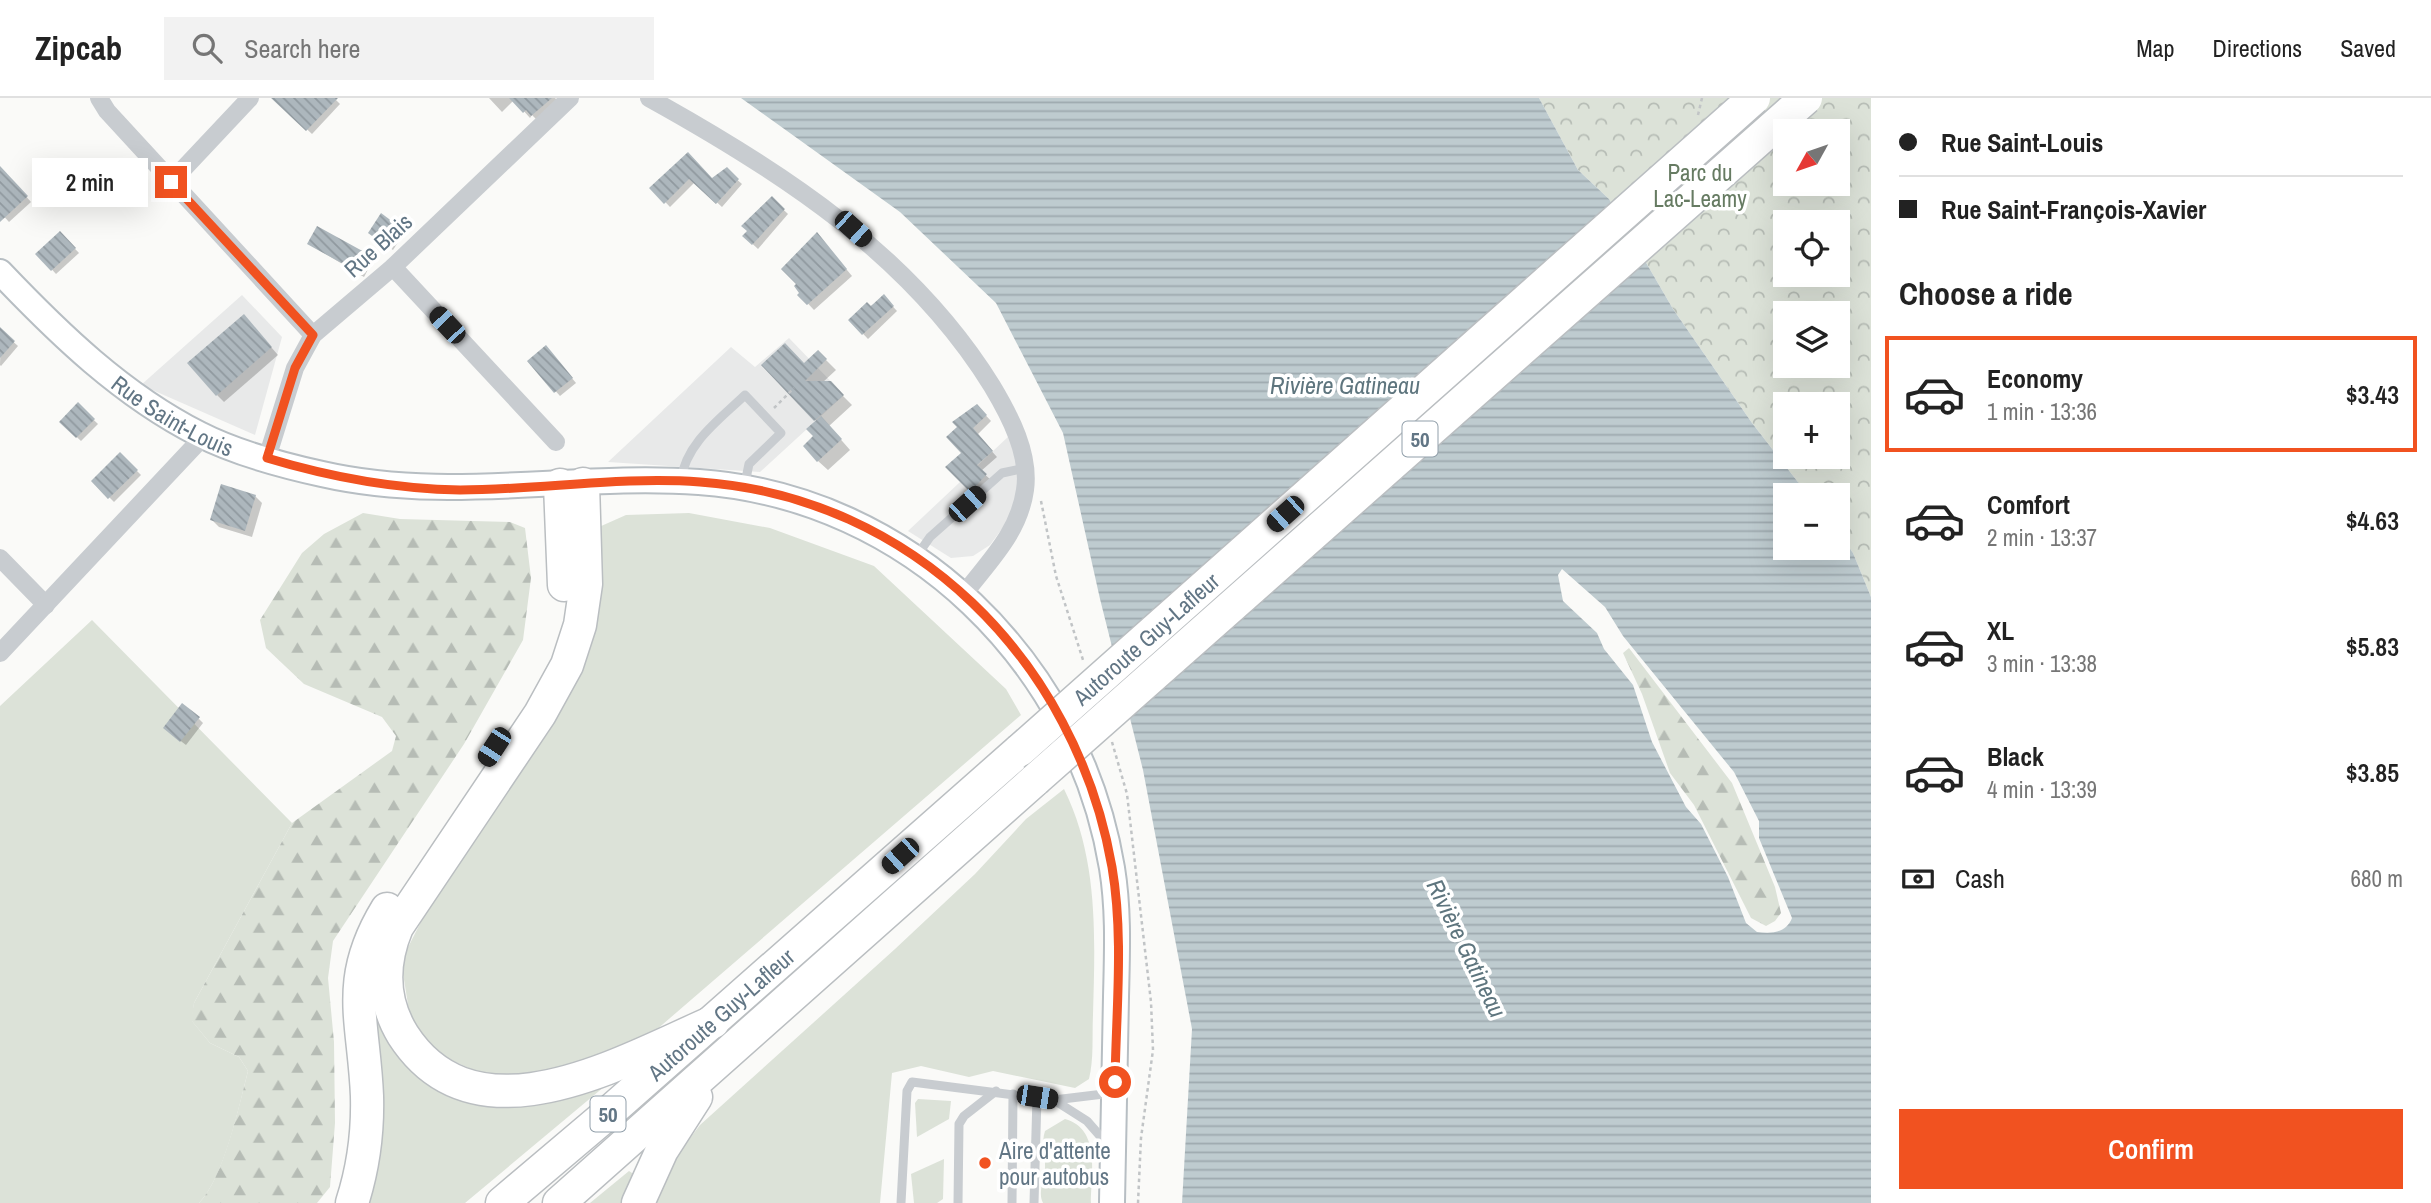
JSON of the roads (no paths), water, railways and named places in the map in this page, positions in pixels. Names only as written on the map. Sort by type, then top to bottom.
[{"type":"highway","name":"Autoroute Guy-Lafleur","points":[[502,1203],[713,1022],[1754,98]]},
{"type":"highway","name":"Autoroute Guy-Lafleur","points":[[559,1203],[1806,98]]},
{"type":"highway","points":[[572,484],[586,584],[580,625],[567,665],[540,714],[397,927],[386,966],[389,1004],[405,1037],[431,1066],[463,1083],[509,1090],[549,1087],[581,1079],[713,1022]]},
{"type":"highway","points":[[352,1203],[362,1161],[366,1122],[358,1003],[363,961],[381,919],[533,688],[549,657],[564,593],[572,484]]},
{"type":"highway","points":[[638,1203],[662,1150],[720,1062]]},
{"type":"main road","name":"Rue Saint-Louis","points":[[0,272],[101,369],[151,405],[203,437],[325,475],[403,486],[463,490],[680,481],[744,488],[787,498],[839,516],[916,557],[964,594],[1011,643],[1048,694],[1079,755],[1097,803],[1112,870],[1118,917],[1112,1203]]},
{"type":"street","points":[[99,98],[107,111],[171,182],[313,335]]},
{"type":"street","points":[[171,182],[250,98]]},
{"type":"street","name":"Rue Blais","points":[[267,458],[295,368],[313,335],[393,267],[570,98]]},
{"type":"street","points":[[649,98],[805,194],[853,229],[900,270],[943,317],[979,365],[1012,423],[1025,468],[1025,489],[1015,526],[964,594]]},
{"type":"street","points":[[393,267],[556,442]]},
{"type":"street","points":[[0,653],[203,437]]},
{"type":"street","points":[[0,558],[46,605]]},
{"type":"lane","points":[[680,481],[683,463],[689,451],[745,395],[781,432],[749,464],[744,488]]},
{"type":"lane","points":[[916,557],[930,537],[1002,473],[1025,468]]},
{"type":"lane","points":[[901,1203],[910,1084],[931,1083],[1054,1100],[1114,1093]]},
{"type":"lane","points":[[958,1203],[959,1124],[964,1116],[996,1091]]},
{"type":"lane","points":[[1012,1203],[1013,1094]]},
{"type":"lane","points":[[1034,1203],[1037,1097]]},
{"type":"lane","points":[[1054,1100],[1087,1121],[1113,1150]]},
{"type":"water","name":"Rivière Gatineau","points":[[741,98],[1539,98],[1578,170],[1609,199],[1673,309],[1773,450],[1773,469],[1788,469],[1799,483],[1773,483],[1773,560],[1850,560],[1850,549],[1871,597],[1871,1203],[1182,1203],[1192,1029],[1143,770],[1100,599],[1063,433],[996,303],[900,212]],"holes":[[[1562,569],[1605,607],[1623,636],[1734,772],[1759,821],[1759,838],[1792,918],[1782,930],[1757,932],[1746,923],[1728,877],[1701,824],[1686,807],[1652,742],[1633,685],[1604,649],[1597,633],[1563,601],[1558,575]]]},
{"type":"place","name":"Aire d'attente pour autobus","points":[[985,1163]]},
{"type":"park label","name":"Parc du Lac-Leamy","points":[[1700,185]]}]
